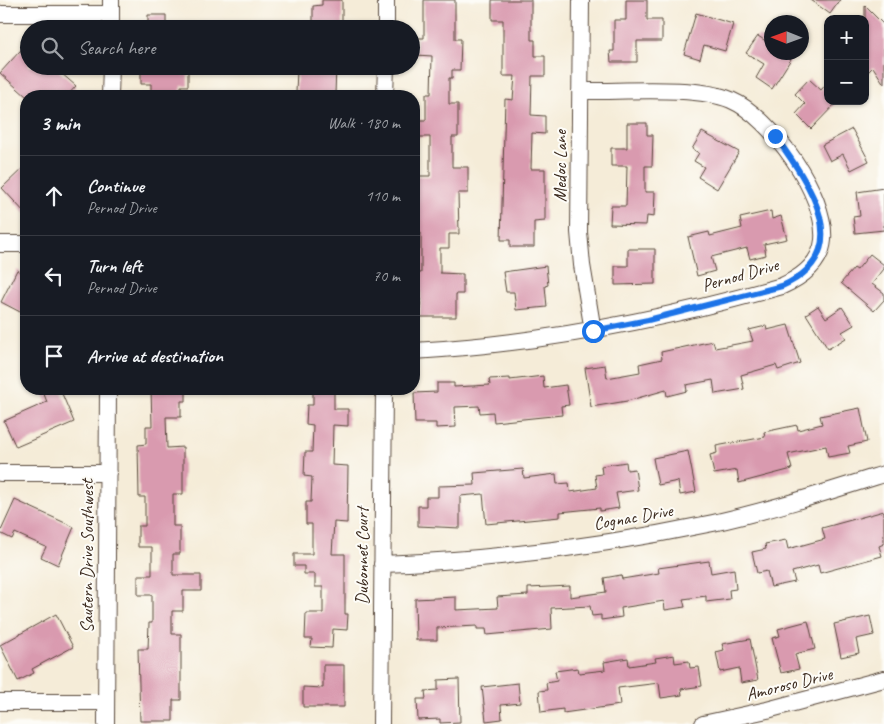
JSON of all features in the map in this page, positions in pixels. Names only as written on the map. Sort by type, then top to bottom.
[{"type":"street","points":[[386,0],[386,20]]},
{"type":"street","name":"Medoc Lane","points":[[581,0],[579,232],[582,265],[593,331]]},
{"type":"street","points":[[0,14],[111,14]]},
{"type":"street","points":[[110,90],[111,75]]},
{"type":"street","points":[[386,75],[386,90]]},
{"type":"street","name":"Pernod Drive","points":[[420,351],[475,347],[593,331],[732,300],[796,280],[809,270],[818,257],[823,241],[822,224],[810,189],[775,136],[749,111],[732,101],[700,93],[580,92]]},
{"type":"street","points":[[0,244],[20,244]]},
{"type":"street","name":"Sautern Drive Southwest","points":[[106,724],[108,395]]},
{"type":"street","name":"Dubonnet Court","points":[[381,724],[384,395]]},
{"type":"street","points":[[0,472],[108,472]]},
{"type":"street","name":"Cognac Drive","points":[[382,564],[522,555],[649,535],[714,522],[791,503],[884,474]]},
{"type":"street","name":"Amoroso Drive","points":[[703,724],[777,708],[884,679]]},
{"type":"street","points":[[0,702],[106,702]]},
{"type":"building","points":[[322,0],[342,0],[342,20],[313,20],[313,6],[322,5]]},
{"type":"building","points":[[424,0],[455,0],[455,39],[461,39],[460,70],[452,70],[452,78],[449,78],[449,104],[458,104],[458,137],[452,137],[452,167],[468,167],[468,193],[458,193],[459,234],[449,234],[449,248],[440,248],[440,273],[463,274],[463,294],[456,294],[456,317],[420,317],[420,176],[430,176],[430,137],[420,137],[420,120],[426,120],[426,94],[431,94],[432,56],[420,55],[420,38],[424,38]]},
{"type":"building","points":[[492,0],[531,0],[531,40],[535,40],[535,56],[545,56],[545,76],[532,76],[531,115],[545,116],[545,134],[532,133],[531,169],[545,169],[545,221],[534,222],[534,247],[510,247],[510,240],[501,240],[505,99],[513,100],[515,76],[503,76],[503,20],[492,20]]},
{"type":"building","points":[[626,0],[647,0],[647,20],[662,20],[662,41],[637,41],[637,62],[611,62],[610,51],[614,51],[614,20],[626,20]]},
{"type":"building","points":[[811,0],[840,0],[830,14]]},
{"type":"building","points":[[865,6],[884,25],[884,84],[873,67],[869,71],[869,15],[865,15]]},
{"type":"building","points":[[696,13],[733,24],[725,51],[704,45],[700,59],[684,54]]},
{"type":"building","points":[[148,15],[166,15],[166,20],[148,20]]},
{"type":"building","points":[[758,36],[764,40],[764,60],[790,60],[772,89],[756,78],[764,64],[746,53]]},
{"type":"building","points":[[20,51],[20,75],[63,75],[76,86],[72,90],[20,91],[0,73]]},
{"type":"building","points":[[141,75],[188,75],[188,86],[181,86],[181,90],[151,90],[151,84],[141,84]]},
{"type":"building","points":[[297,75],[336,75],[335,90],[296,90]]},
{"type":"building","points":[[809,79],[821,90],[824,87],[824,105],[834,105],[811,129],[796,114],[805,104],[795,94]]},
{"type":"building","points":[[627,123],[647,123],[647,135],[653,135],[652,166],[645,166],[645,192],[655,192],[654,217],[647,216],[646,225],[610,224],[611,206],[626,206],[627,166],[611,166],[611,148],[627,148]]},
{"type":"building","points":[[852,129],[869,161],[851,170],[843,154],[830,161],[822,145]]},
{"type":"building","points":[[702,132],[739,152],[717,189],[698,177],[704,167],[694,161],[699,153],[692,149]]},
{"type":"building","points":[[20,171],[20,208],[2,188]]},
{"type":"building","points":[[884,188],[884,230],[855,233],[853,217],[860,216],[857,192]]},
{"type":"building","points":[[771,211],[772,219],[781,216],[787,239],[764,244],[766,255],[750,259],[747,248],[711,257],[715,271],[697,276],[688,237],[709,232],[710,236],[742,228],[740,218]]},
{"type":"building","points":[[628,249],[655,249],[655,284],[615,285],[615,266],[628,266]]},
{"type":"building","points":[[870,254],[884,265],[884,269],[872,284],[884,293],[884,300],[874,311],[841,283],[854,268],[857,270]]},
{"type":"building","points":[[546,266],[548,285],[545,286],[547,307],[516,310],[514,292],[506,292],[503,272]]},
{"type":"building","points":[[17,270],[20,272],[20,312],[1,302]]},
{"type":"building","points":[[818,306],[826,318],[842,307],[854,325],[842,332],[846,338],[828,349],[806,314]]},
{"type":"building","points":[[788,325],[800,363],[778,370],[776,365],[741,375],[744,389],[715,394],[713,380],[686,385],[687,391],[667,396],[666,390],[627,401],[591,407],[585,368],[605,365],[607,378],[640,372],[639,364],[662,359],[661,352],[713,341],[715,348],[753,341],[749,330],[766,326],[767,330]]},
{"type":"building","points":[[543,376],[544,388],[566,385],[569,405],[561,406],[562,415],[494,422],[493,412],[480,413],[479,406],[455,407],[456,427],[436,428],[436,423],[415,423],[414,395],[437,392],[437,383],[454,383],[454,387],[490,385],[489,379],[510,378],[510,380]]},
{"type":"building","points":[[44,395],[63,395],[74,422],[16,447],[4,421],[47,402]]},
{"type":"building","points":[[151,395],[186,395],[186,401],[181,401],[181,417],[166,417],[167,448],[183,447],[183,494],[173,494],[173,526],[180,526],[180,554],[173,554],[173,575],[201,575],[201,591],[183,591],[183,611],[172,611],[172,634],[181,634],[181,700],[173,700],[173,721],[140,721],[138,649],[148,649],[149,623],[152,623],[152,595],[138,595],[138,575],[152,575],[152,547],[138,547],[138,526],[145,526],[145,497],[139,497],[138,445],[146,444],[146,426],[152,426]]},
{"type":"building","points":[[313,395],[334,395],[334,409],[348,409],[348,426],[333,425],[332,465],[348,466],[347,523],[334,522],[332,554],[345,554],[345,614],[348,614],[347,630],[333,629],[332,648],[311,647],[312,639],[305,639],[306,613],[323,613],[323,587],[315,587],[315,574],[304,574],[304,566],[294,566],[294,554],[312,554],[312,524],[306,524],[306,502],[311,502],[312,477],[304,476],[305,452],[312,452],[313,425],[306,424],[307,405],[313,405]]},
{"type":"building","points":[[860,408],[867,442],[848,446],[850,453],[828,457],[826,446],[788,454],[792,469],[739,483],[737,470],[714,474],[710,455],[717,453],[716,446],[765,437],[764,432],[797,425],[798,430],[822,424],[820,416]]},
{"type":"building","points":[[688,451],[696,492],[680,495],[678,481],[658,485],[653,458]]},
{"type":"building","points":[[626,462],[627,470],[635,469],[638,490],[616,493],[619,508],[600,511],[600,508],[560,512],[560,517],[486,524],[483,494],[460,496],[460,528],[418,526],[418,506],[426,506],[426,497],[438,497],[438,486],[475,485],[474,473],[523,469],[524,478],[556,474],[557,484],[569,483],[570,492],[597,488],[595,475],[602,474],[601,466]]},
{"type":"building","points":[[15,500],[74,527],[58,565],[41,557],[46,547],[15,533],[12,539],[0,533]]},
{"type":"building","points":[[884,511],[884,544],[879,546],[882,556],[820,573],[818,565],[792,572],[795,582],[771,587],[767,571],[757,573],[752,552],[766,549],[765,544],[786,540],[788,549],[825,539],[822,528]]},
{"type":"building","points":[[709,561],[711,573],[734,569],[736,589],[729,590],[730,599],[706,602],[706,596],[683,599],[685,607],[665,610],[664,601],[621,608],[622,617],[601,620],[601,615],[592,616],[590,606],[551,608],[552,629],[487,635],[486,629],[477,629],[477,626],[437,628],[437,640],[416,640],[415,599],[456,597],[456,610],[498,608],[497,597],[528,595],[528,588],[570,586],[570,597],[606,592],[604,578],[621,575],[622,579],[659,573],[658,568]]},
{"type":"building","points":[[56,614],[73,647],[32,669],[34,673],[18,681],[0,645]]},
{"type":"building","points":[[870,616],[874,635],[856,639],[859,653],[841,657],[834,624]]},
{"type":"building","points":[[808,621],[815,649],[795,654],[799,669],[781,673],[772,638],[780,636],[778,629]]},
{"type":"building","points":[[750,639],[758,680],[741,683],[739,668],[720,672],[716,652],[724,650],[722,644]]},
{"type":"building","points":[[674,655],[675,663],[689,661],[690,668],[699,667],[702,686],[681,689],[682,695],[661,698],[659,683],[618,688],[620,705],[563,713],[563,709],[541,712],[539,691],[547,690],[546,683],[557,681],[555,671],[578,668],[579,673],[605,670],[604,662],[628,658],[629,666],[656,662],[655,658]]},
{"type":"building","points":[[323,665],[344,665],[344,707],[303,707],[303,687],[323,688]]},
{"type":"building","points":[[459,679],[460,722],[440,723],[440,719],[418,720],[417,699],[426,699],[425,691],[438,690],[438,680]]},
{"type":"building","points":[[518,683],[520,703],[501,705],[502,719],[486,721],[482,687]]},
{"type":"route","points":[[593,331],[648,320],[782,286],[796,280],[809,270],[818,257],[823,241],[822,224],[810,189],[794,162],[775,136]]}]
